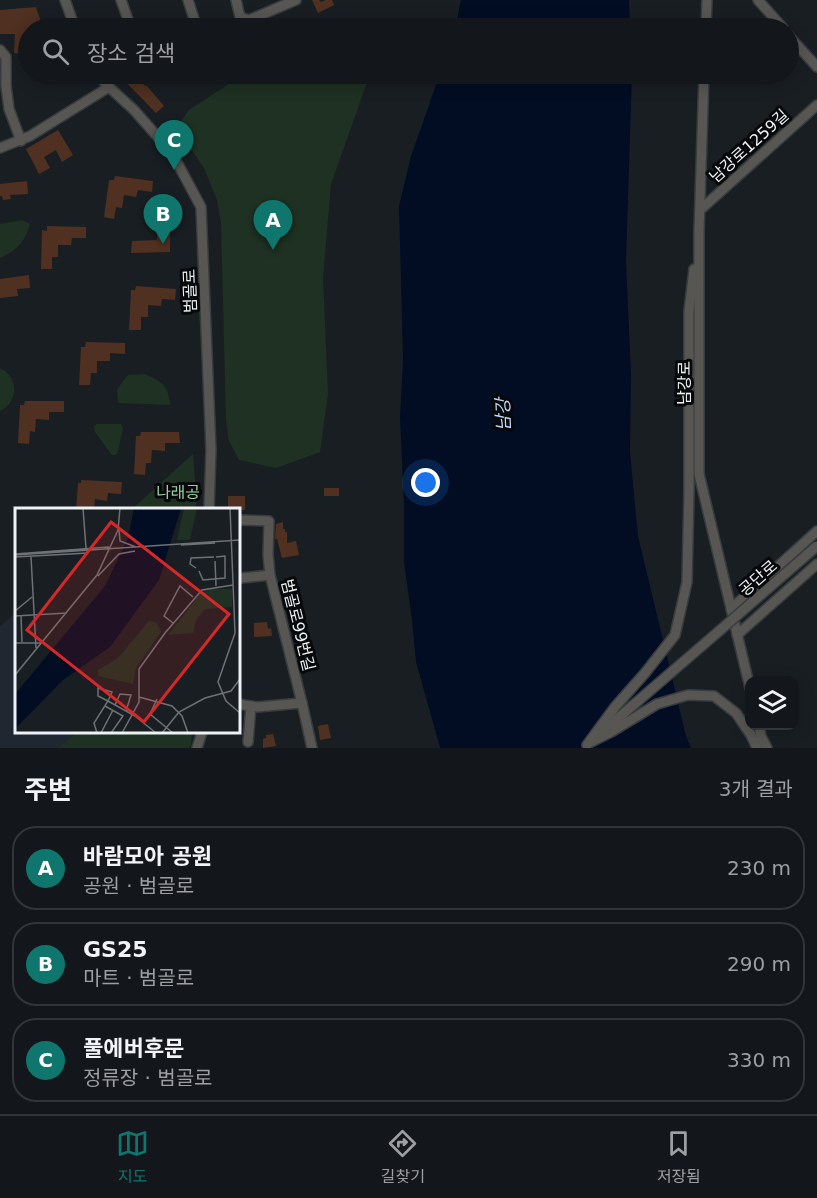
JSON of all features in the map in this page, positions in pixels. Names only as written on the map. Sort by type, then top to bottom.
[{"type":"street","points":[[65,0],[71,18]]},
{"type":"street","points":[[121,0],[127,18]]},
{"type":"street","points":[[188,0],[194,18]]},
{"type":"street","points":[[236,0],[240,17],[243,18]]},
{"type":"street","points":[[254,18],[296,0]]},
{"type":"street","points":[[706,18],[707,0]]},
{"type":"street","points":[[758,0],[774,18]]},
{"type":"street","points":[[799,46],[817,67]]},
{"type":"street","points":[[0,50],[6,57],[9,109],[21,141]]},
{"type":"street","name":"범골로","points":[[106,84],[134,110],[172,153],[201,207],[211,450],[209,508]]},
{"type":"street","name":"남강로","points":[[704,84],[699,231],[699,474],[747,676]]},
{"type":"street","points":[[0,148],[21,141],[109,87]]},
{"type":"street","name":"남강로1259길","points":[[700,210],[817,105]]},
{"type":"street","points":[[585,746],[675,635],[687,582],[689,311],[699,231]]},
{"type":"street","name":"범골로99번길","points":[[240,520],[269,521],[270,575],[312,748]]},
{"type":"street","points":[[731,609],[817,531]]},
{"type":"street","name":"공단로","points":[[585,746],[817,546]]},
{"type":"street","points":[[737,635],[817,564]]},
{"type":"street","points":[[241,578],[270,575]]},
{"type":"street","points":[[740,601],[738,608],[743,617],[752,622]]},
{"type":"street","points":[[585,746],[657,704],[688,694],[714,696],[736,713],[751,735],[756,748]]},
{"type":"street","points":[[240,704],[256,707],[302,703]]},
{"type":"street","points":[[248,742],[250,706]]},
{"type":"street","points":[[760,730],[767,748]]},
{"type":"street","points":[[197,748],[202,733]]},
{"type":"shaded area","points":[[15,613],[15,733],[77,733],[57,748],[0,748],[0,627]]},
{"type":"green space","points":[[229,84],[366,84],[331,184],[323,278],[328,394],[320,452],[276,468],[239,460],[229,441],[226,420],[221,223],[217,200],[204,168],[188,145],[179,124],[189,110]]},
{"type":"green space","points":[[22,220],[30,224],[26,236],[16,248],[0,258],[0,224]]},
{"type":"green space","points":[[0,368],[11,377],[14,390],[11,402],[0,411]]},
{"type":"green space","points":[[145,374],[163,385],[168,393],[170,405],[118,403],[117,389],[128,375]]},
{"type":"green space","points":[[121,424],[123,428],[116,455],[112,455],[95,432],[94,426]]},
{"type":"green space","name":"나래공","points":[[193,454],[196,508],[133,508]]},
{"type":"green space","points":[[77,733],[192,733],[189,748],[57,748]]},
{"type":"water","points":[[461,0],[629,0],[630,18],[457,18]]},
{"type":"water","name":"남강","points":[[436,84],[632,84],[626,261],[631,375],[630,452],[638,536],[686,736],[691,748],[440,748],[416,662],[404,562],[400,417],[403,360],[399,206],[411,156]]},
{"type":"building","points":[[312,0],[321,2],[332,0],[334,5],[318,13]]},
{"type":"building","points":[[36,7],[40,18],[18,18],[18,53],[14,53],[15,34],[0,34],[0,10]]},
{"type":"building","points":[[128,84],[147,86],[164,106],[156,113]]},
{"type":"building","points":[[58,130],[73,155],[62,162],[56,150],[44,157],[50,168],[39,174],[26,149]]},
{"type":"building","points":[[115,176],[153,181],[152,192],[138,190],[136,197],[124,195],[122,208],[116,207],[114,219],[104,217],[109,180],[114,180]]},
{"type":"building","points":[[27,181],[28,194],[10,195],[11,199],[3,200],[0,196],[0,184]]},
{"type":"building","points":[[158,218],[170,218],[170,252],[131,253],[132,241],[157,240]]},
{"type":"building","points":[[47,226],[86,227],[86,238],[72,238],[71,245],[58,245],[58,257],[52,257],[52,269],[41,269],[42,230],[47,231]]},
{"type":"building","points":[[29,275],[30,288],[17,289],[18,296],[0,298],[0,279]]},
{"type":"building","points":[[136,286],[176,289],[175,300],[162,299],[161,306],[148,305],[148,317],[141,317],[141,330],[129,330],[131,290],[135,290]]},
{"type":"building","points":[[86,342],[125,343],[125,354],[110,353],[110,361],[97,361],[97,373],[91,373],[90,385],[79,385],[81,347],[85,347]]},
{"type":"building","points":[[25,401],[64,401],[64,412],[49,412],[49,420],[36,419],[35,432],[30,431],[29,444],[18,443],[20,405],[24,405]]},
{"type":"building","points":[[141,432],[179,432],[180,443],[165,443],[165,451],[152,450],[151,463],[146,463],[145,475],[134,474],[136,436],[140,436]]},
{"type":"building","points":[[81,480],[122,482],[121,494],[108,493],[107,501],[95,499],[94,508],[76,508],[78,483],[81,483]]},
{"type":"building","points":[[324,488],[339,488],[339,496],[324,496]]},
{"type":"building","points":[[228,496],[245,496],[245,510],[228,508]]},
{"type":"building","points":[[283,522],[283,529],[287,532],[287,543],[296,541],[299,555],[282,558],[277,539],[275,539],[276,524]]},
{"type":"building","points":[[301,600],[309,639],[297,641],[292,615],[289,616],[287,609],[296,607],[295,601]]},
{"type":"building","points":[[267,622],[272,636],[254,637],[254,623]]},
{"type":"building","points":[[328,724],[331,738],[320,740],[318,726]]},
{"type":"building","points":[[273,734],[276,746],[263,748],[263,739],[266,735]]},
{"type":"place","name":"풀에버후문","points":[[174,170]]},
{"type":"place","name":"GS25","points":[[163,244]]},
{"type":"place","name":"바람모아 공원","points":[[273,250]]}]
